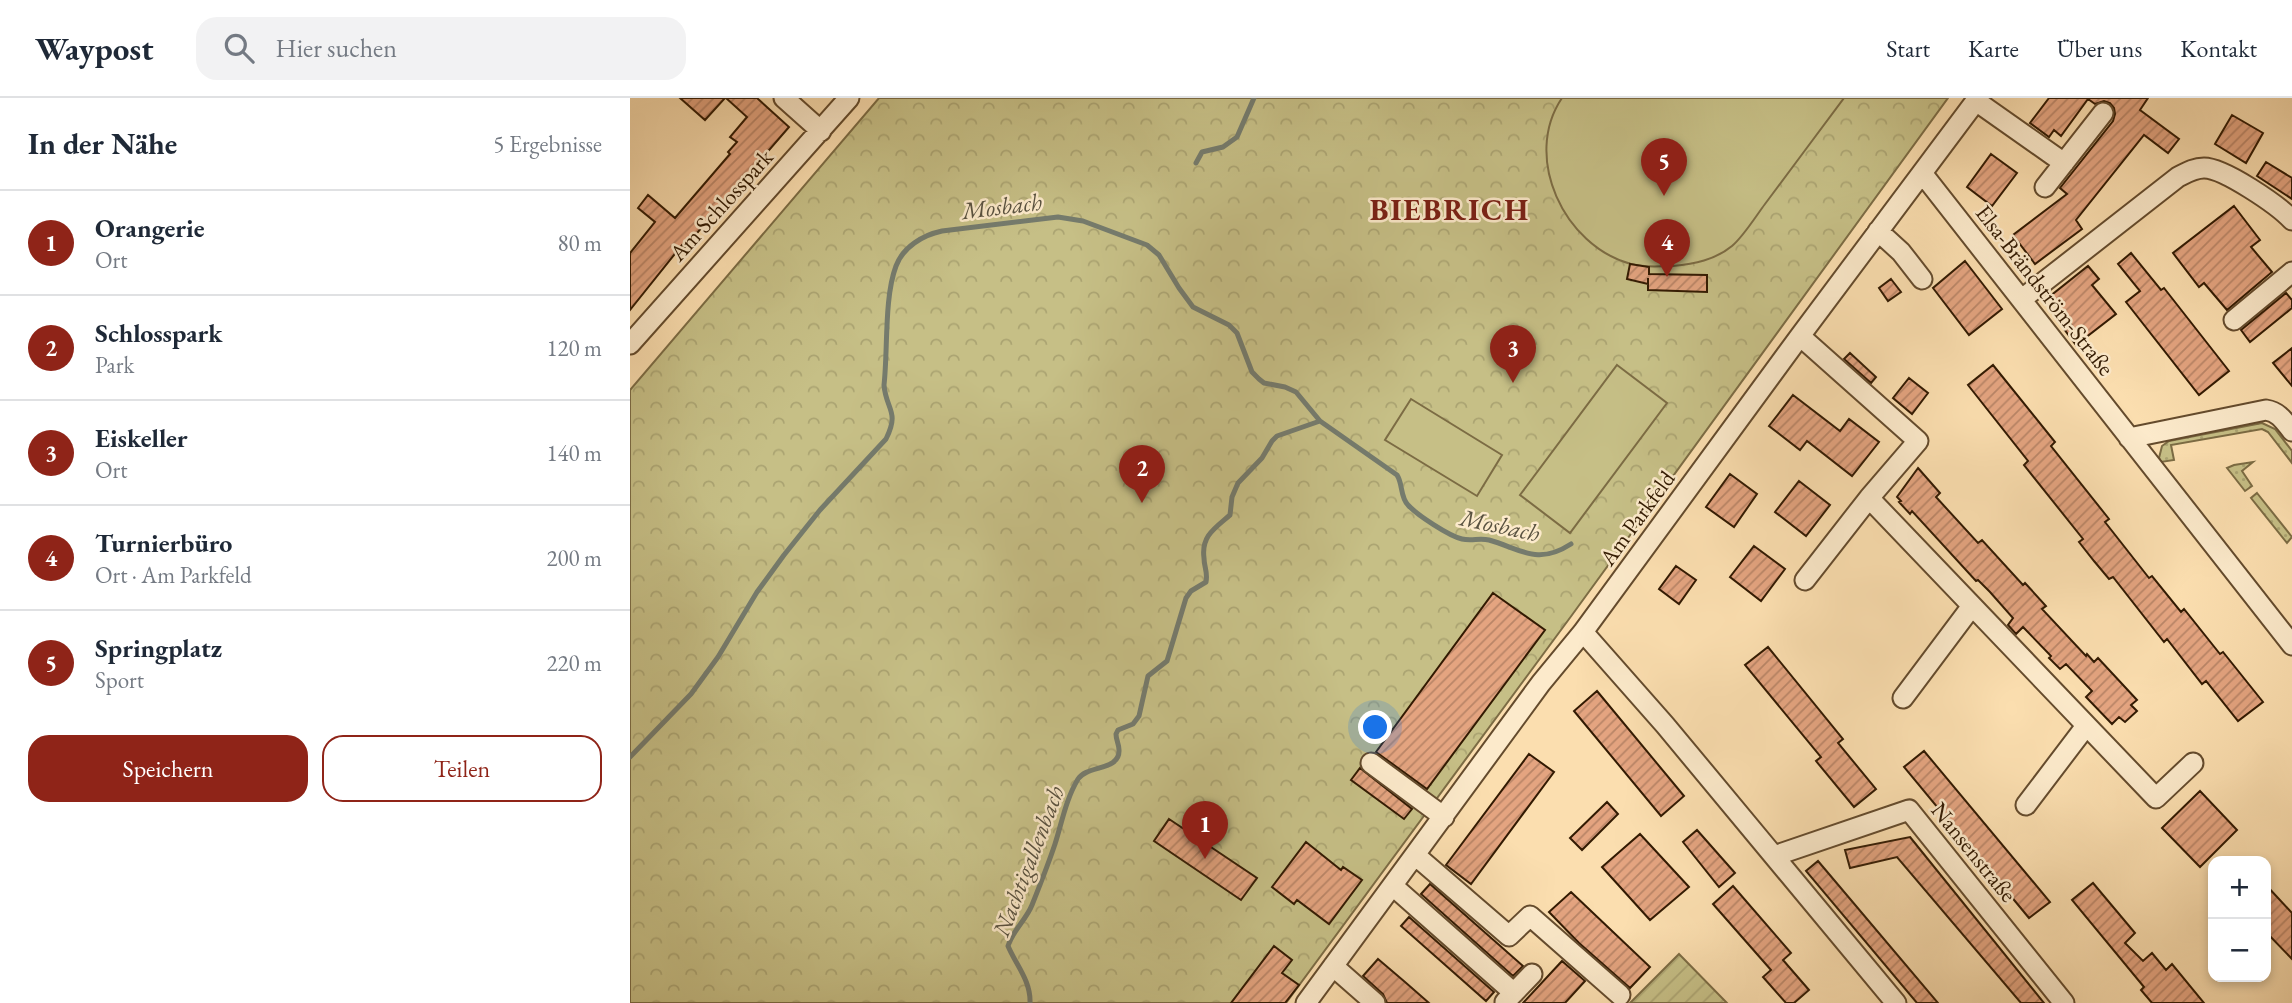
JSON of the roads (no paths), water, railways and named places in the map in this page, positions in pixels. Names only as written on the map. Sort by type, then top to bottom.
[{"type":"street","points":[[784,98],[821,131]]},
{"type":"street","name":"Am Schlosspark","points":[[630,344],[849,98]]},
{"type":"street","points":[[1977,100],[2064,163]]},
{"type":"street","name":"Am Parkfeld","points":[[1306,1003],[1541,683],[1583,632],[1977,100]]},
{"type":"street","points":[[2045,187],[2103,113]]},
{"type":"street","points":[[2022,299],[2178,177],[2192,170],[2204,168],[2228,175],[2292,220]]},
{"type":"street","name":"Elsa-Brändström-Straße","points":[[1922,173],[2292,645]]},
{"type":"street","points":[[1878,231],[1901,252],[1922,279]]},
{"type":"street","points":[[2234,320],[2292,272]]},
{"type":"street","points":[[1800,336],[1918,441],[1805,580]]},
{"type":"street","points":[[2129,438],[2266,411],[2274,411],[2292,430]]},
{"type":"street","points":[[1870,498],[2156,798],[2193,763]]},
{"type":"street","points":[[1903,698],[1972,606]]},
{"type":"street","points":[[1583,632],[1656,715],[1896,1003]]},
{"type":"street","points":[[2026,805],[2086,726]]},
{"type":"street","points":[[1371,763],[1444,817]]},
{"type":"street","name":"Nansenstraße","points":[[1774,856],[1909,810],[2064,1003]]},
{"type":"street","points":[[1416,855],[1509,936],[1530,916],[1620,995]]},
{"type":"street","points":[[1393,886],[1509,998],[1532,974]]},
{"type":"street","points":[[1334,966],[1375,1003]]},
{"type":"waterway","points":[[1196,163],[1202,152],[1223,147],[1237,137],[1254,98]]},
{"type":"waterway","name":"Mosbach","points":[[630,757],[691,694],[784,555],[820,510],[886,439],[892,422],[884,385],[892,279],[903,253],[928,235],[942,231],[1058,217],[1083,221],[1147,245],[1159,255],[1193,307],[1229,325],[1237,333],[1252,372],[1259,379],[1264,383],[1296,392],[1320,421],[1397,475],[1405,502],[1426,519],[1462,539],[1489,540],[1529,554],[1548,554],[1571,544]]},
{"type":"waterway","name":"Nachtigallenbach","points":[[1030,1003],[1026,980],[1008,946],[1032,905],[1074,787],[1082,775],[1109,765],[1118,757],[1116,734],[1118,730],[1133,724],[1139,716],[1148,676],[1167,661],[1186,598],[1191,591],[1206,582],[1205,544],[1210,533],[1230,515],[1232,497],[1238,483],[1262,458],[1277,436],[1320,421]]},
{"type":"place","name":"Springplatz","points":[[1664,196]]},
{"type":"place","name":"Turnierbüro","points":[[1667,277]]},
{"type":"place","name":"Eiskeller","points":[[1513,383]]},
{"type":"place","name":"Schlosspark","points":[[1142,503]]},
{"type":"place","name":"Orangerie","points":[[1205,859]]},
{"type":"district","name":"BIEBRICH","points":[[1450,209]]}]
